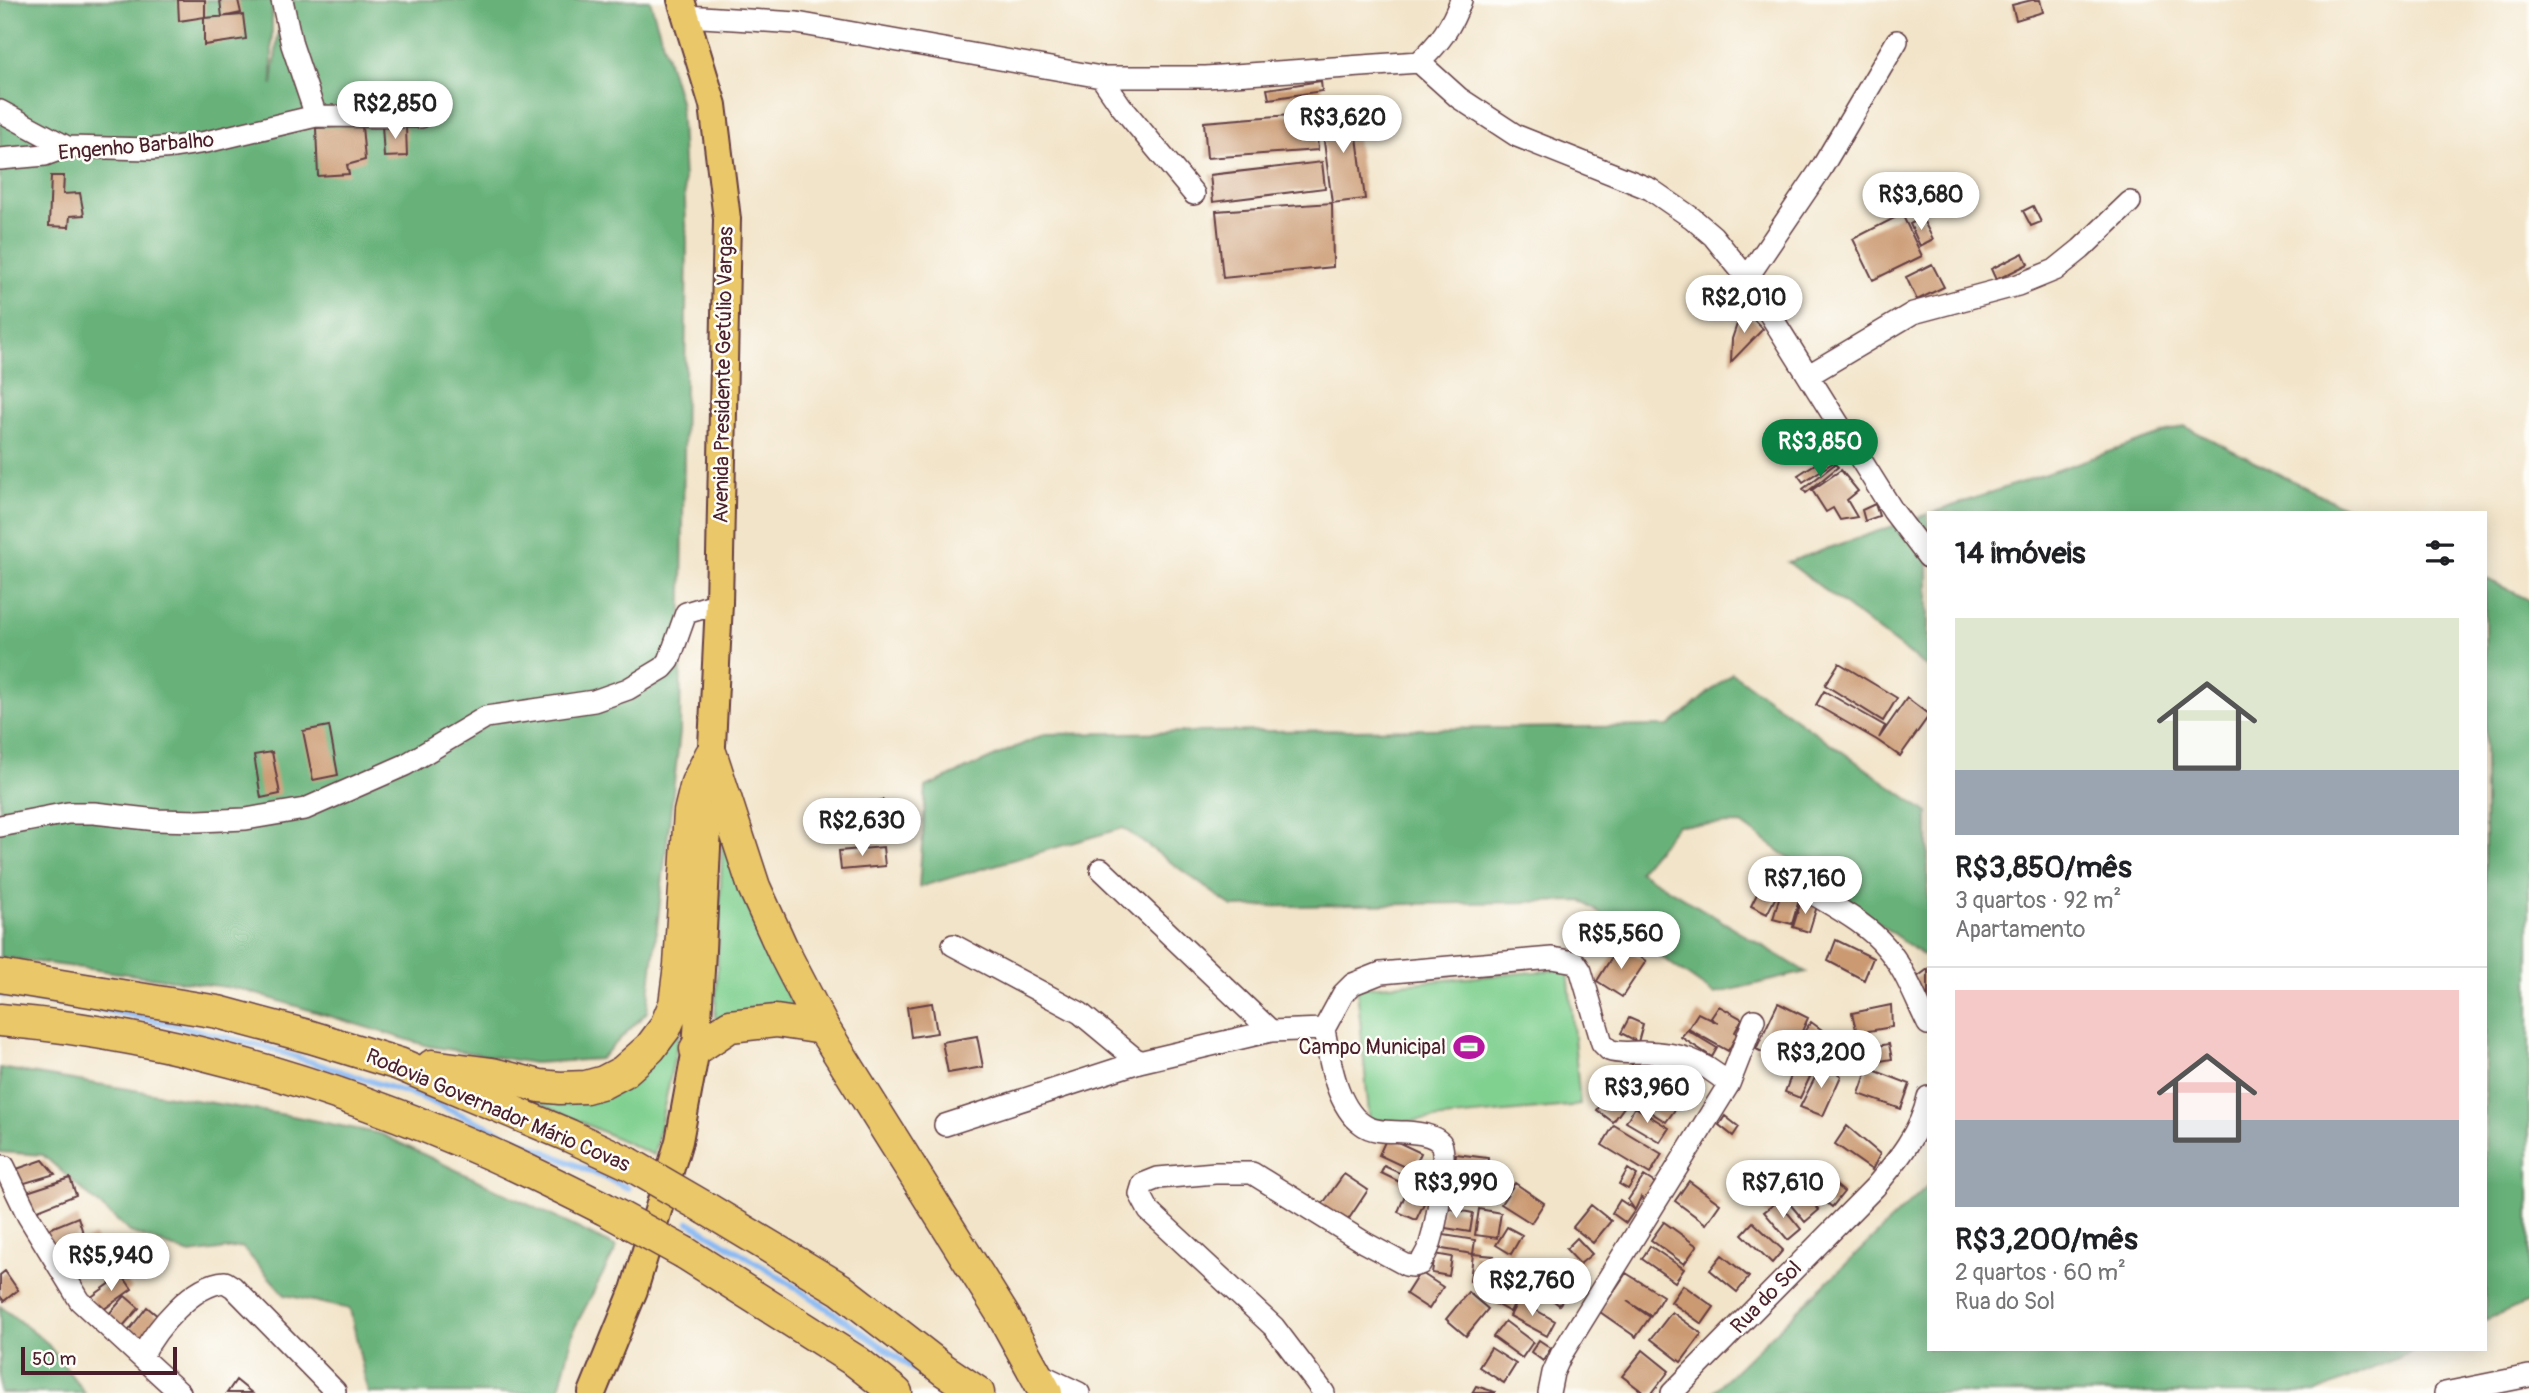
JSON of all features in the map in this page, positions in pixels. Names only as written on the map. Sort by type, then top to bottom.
[{"type":"highway","points":[[711,755],[754,887],[822,1028],[1003,1315],[1039,1382]]},
{"type":"highway","points":[[398,1064],[458,1068],[559,1088],[586,1087],[604,1082],[636,1062],[665,1028],[675,1004],[690,812],[697,783],[711,755]]},
{"type":"highway","name":"Rodovia Governador Mário Covas","points":[[0,976],[218,1012],[311,1037],[398,1064],[570,1136],[628,1163],[840,1289],[978,1393]]},
{"type":"highway","name":"Rodovia Governador Mário Covas","points":[[0,1020],[51,1024],[245,1065],[356,1100],[489,1153],[603,1208],[685,1253],[856,1362],[896,1393]]},
{"type":"highway","points":[[695,1049],[730,1026],[776,1021],[822,1028]]},
{"type":"main road","name":"Avenida Presidente Getúlio Vargas","points":[[592,1393],[634,1290],[676,1153],[695,1049],[719,603],[727,219],[713,105],[684,8]]},
{"type":"street","points":[[282,0],[292,45],[316,116]]},
{"type":"street","points":[[684,8],[797,23],[1101,77],[1206,77],[1419,62],[1437,46],[1451,26],[1461,0]]},
{"type":"street","points":[[1747,278],[1821,169],[1897,41]]},
{"type":"street","points":[[1419,62],[1459,98],[1517,136],[1650,189],[1713,236],[1747,278],[1892,511],[1927,556]]},
{"type":"street","points":[[1101,77],[1121,106],[1194,194]]},
{"type":"street","points":[[0,111],[67,147]]},
{"type":"street","name":"Engenho Barbalho","points":[[0,159],[45,155],[67,147],[174,147],[316,116],[421,117]]},
{"type":"street","points":[[1809,375],[1913,313],[2018,285],[2055,270],[2081,250],[2130,202]]},
{"type":"street","points":[[0,826],[68,813],[198,821],[246,819],[305,808],[405,765],[486,717],[594,701],[628,689],[669,662],[687,613],[719,603]]},
{"type":"street","points":[[1101,869],[1271,1031]]},
{"type":"street","points":[[1815,895],[1871,932],[1886,947],[1907,980],[1927,1022]]},
{"type":"street","points":[[953,945],[1080,1013],[1139,1062]]},
{"type":"street","points":[[1324,1393],[1274,1327],[1149,1211],[1140,1194],[1143,1184],[1158,1178],[1252,1173],[1365,1243],[1406,1265],[1420,1264],[1430,1245],[1437,1211],[1443,1149],[1437,1139],[1431,1136],[1383,1131],[1360,1124],[1346,1104],[1330,1068],[1324,1028],[1343,994],[1353,984],[1381,974],[1539,959],[1575,962],[1581,971],[1602,1043],[1609,1050],[1664,1052],[1690,1058],[1711,1069],[1729,1084]]},
{"type":"street","points":[[1549,1393],[1553,1373],[1561,1356],[1729,1084],[1754,1020]]},
{"type":"street","points":[[946,1125],[1139,1062],[1271,1031],[1324,1028]]},
{"type":"street","name":"Rua do Sol","points":[[1672,1393],[1875,1188],[1900,1157],[1921,1121],[1927,1100]]},
{"type":"street","points":[[4,1166],[28,1216],[80,1301],[180,1393]]},
{"type":"street","points":[[142,1356],[184,1302],[210,1286],[225,1282],[335,1391]]},
{"type":"street","points":[[2445,1393],[2510,1387],[2529,1376]]},
{"type":"street","points":[[1039,1382],[1079,1393]]},
{"type":"green space","points":[[0,0],[272,0],[272,85],[282,0],[650,0],[680,101],[687,242],[680,732],[647,1012],[600,1059],[534,1063],[428,1046],[240,989],[0,957]]},
{"type":"green space","points":[[2184,426],[2352,511],[1938,511]]},
{"type":"green space","points":[[1927,514],[1927,667],[1788,562]]},
{"type":"green space","points":[[2487,579],[2529,600],[2529,1302],[2487,1319]]},
{"type":"green space","points":[[1732,673],[1927,812],[1927,958],[1742,824],[1677,825],[1639,871],[1806,972],[1714,994],[1582,901],[1233,907],[1123,828],[919,887],[926,787],[1045,734],[1669,726]]},
{"type":"green space","points":[[723,831],[754,925],[795,1010],[715,1022]]},
{"type":"green space","name":"Campo Municipal","points":[[1568,969],[1580,1105],[1370,1125],[1357,988]]},
{"type":"green space","points":[[685,1006],[654,1155],[501,1086],[566,1096]]},
{"type":"green space","points":[[0,1068],[292,1116],[381,1134],[617,1247],[575,1327],[558,1393],[368,1393],[350,1309],[285,1295],[242,1247],[190,1254],[130,1232],[43,1155],[0,1152]]},
{"type":"green space","points":[[1927,1186],[1927,1351],[2413,1351],[2315,1393],[1712,1393]]},
{"type":"green space","points":[[0,1306],[46,1342],[85,1393],[0,1393]]},
{"type":"building","points":[[178,0],[205,0],[205,17],[179,21]]},
{"type":"building","points":[[220,0],[238,0],[241,13],[222,17]]},
{"type":"building","points":[[2040,0],[2043,12],[2016,20],[2012,5]]},
{"type":"building","points":[[243,15],[246,39],[204,45],[204,18]]},
{"type":"building","points":[[1321,81],[1322,91],[1269,99],[1267,89]]},
{"type":"building","points":[[1353,106],[1365,199],[1332,203],[1320,111]]},
{"type":"building","points":[[1315,113],[1318,150],[1207,158],[1204,122]]},
{"type":"building","points":[[382,125],[406,127],[407,156],[384,157]]},
{"type":"building","points":[[362,126],[365,160],[347,165],[349,174],[318,176],[316,128]]},
{"type":"building","points":[[1322,162],[1325,188],[1213,202],[1210,175]]},
{"type":"building","points":[[51,176],[64,176],[63,194],[80,193],[84,215],[70,216],[69,227],[49,226]]},
{"type":"building","points":[[1332,203],[1333,267],[1223,278],[1216,211]]},
{"type":"building","points":[[2033,206],[2041,222],[2031,226],[2023,211]]},
{"type":"building","points":[[1902,214],[1922,256],[1873,280],[1853,239]]},
{"type":"building","points":[[1922,218],[1933,239],[1920,246],[1910,224]]},
{"type":"building","points":[[2023,253],[2028,264],[1996,280],[1991,269]]},
{"type":"building","points":[[1932,264],[1944,287],[1917,300],[1906,277]]},
{"type":"building","points":[[1749,315],[1763,329],[1731,362],[1732,339],[1737,324]]},
{"type":"building","points":[[1829,455],[1834,462],[1803,482],[1798,475]]},
{"type":"building","points":[[1835,464],[1838,467],[1806,493],[1803,489]]},
{"type":"building","points":[[1841,470],[1858,491],[1847,500],[1857,517],[1840,520],[1833,508],[1826,512],[1812,490]]},
{"type":"building","points":[[1875,504],[1879,516],[1865,521],[1862,510]]},
{"type":"building","points":[[1839,663],[1897,698],[1883,721],[1825,685]]},
{"type":"building","points":[[1824,691],[1885,726],[1879,738],[1907,698],[1927,713],[1927,718],[1900,756],[1816,705]]},
{"type":"building","points":[[329,726],[338,775],[313,780],[303,731]]},
{"type":"building","points":[[272,752],[280,794],[261,798],[254,755]]},
{"type":"building","points":[[883,800],[887,831],[872,833],[868,803]]},
{"type":"building","points":[[883,847],[885,866],[841,870],[839,851]]},
{"type":"building","points":[[1768,872],[1803,886],[1792,924],[1773,919],[1784,881],[1767,914],[1751,906]]},
{"type":"building","points":[[1801,901],[1817,906],[1809,932],[1793,927]]},
{"type":"building","points":[[1836,940],[1873,958],[1864,980],[1828,961]]},
{"type":"building","points":[[1620,944],[1646,961],[1622,997],[1597,981]]},
{"type":"building","points":[[1927,970],[1927,1010],[1913,980]]},
{"type":"building","points":[[932,1003],[937,1033],[911,1037],[907,1007]]},
{"type":"building","points":[[1778,1003],[1808,1018],[1787,1064],[1756,1049]]},
{"type":"building","points":[[1891,1005],[1892,1027],[1857,1033],[1852,1013]]},
{"type":"building","points":[[1719,1006],[1742,1019],[1728,1051],[1688,1029],[1698,1013],[1718,1023],[1711,1018]]},
{"type":"building","points":[[1629,1018],[1643,1024],[1638,1042],[1621,1033]]},
{"type":"building","points":[[1811,1022],[1822,1030],[1808,1050],[1797,1042]]},
{"type":"building","points":[[1687,1030],[1717,1048],[1712,1057],[1681,1037]]},
{"type":"building","points":[[977,1036],[983,1067],[948,1073],[942,1042]]},
{"type":"building","points":[[1889,1044],[1892,1059],[1869,1063],[1866,1048]]},
{"type":"building","points":[[1799,1055],[1817,1062],[1800,1098],[1785,1092]]},
{"type":"building","points":[[1823,1062],[1841,1076],[1823,1116],[1800,1107]]},
{"type":"building","points":[[1632,1065],[1646,1077],[1629,1099],[1615,1087]]},
{"type":"building","points":[[1868,1068],[1910,1084],[1901,1109],[1859,1094]]},
{"type":"building","points":[[1649,1083],[1679,1104],[1666,1122],[1636,1103]]},
{"type":"building","points":[[1611,1090],[1627,1103],[1613,1122],[1597,1110]]},
{"type":"building","points":[[1635,1107],[1669,1128],[1660,1142],[1626,1122]]},
{"type":"building","points":[[1725,1116],[1739,1127],[1733,1136],[1719,1125]]},
{"type":"building","points":[[1614,1125],[1662,1154],[1650,1174],[1602,1145]]},
{"type":"building","points":[[1847,1126],[1880,1154],[1872,1170],[1835,1144]]},
{"type":"building","points":[[1387,1137],[1421,1153],[1413,1171],[1379,1155]]},
{"type":"building","points":[[1456,1154],[1488,1158],[1486,1176],[1453,1172]]},
{"type":"building","points":[[43,1160],[55,1174],[18,1185],[14,1170]]},
{"type":"building","points":[[1384,1166],[1411,1178],[1408,1186],[1381,1173]]},
{"type":"building","points":[[1628,1169],[1637,1175],[1628,1189],[1619,1184]]},
{"type":"building","points":[[1816,1169],[1844,1192],[1832,1207],[1804,1184]]},
{"type":"building","points":[[1344,1174],[1368,1190],[1344,1226],[1319,1209]]},
{"type":"building","points":[[1644,1176],[1655,1183],[1644,1201],[1641,1197],[1635,1210],[1628,1200]]},
{"type":"building","points":[[1448,1177],[1476,1181],[1473,1201],[1446,1197]]},
{"type":"building","points":[[70,1178],[76,1195],[33,1212],[27,1192]]},
{"type":"building","points":[[1689,1181],[1720,1204],[1706,1224],[1675,1201]]},
{"type":"building","points":[[1515,1183],[1544,1203],[1531,1223],[1501,1204]]},
{"type":"building","points":[[1798,1185],[1819,1210],[1805,1222],[1784,1197]]},
{"type":"building","points":[[1407,1190],[1426,1199],[1416,1220],[1398,1212]]},
{"type":"building","points":[[1620,1200],[1635,1210],[1626,1223],[1612,1213]]},
{"type":"building","points":[[1778,1201],[1801,1229],[1788,1240],[1764,1212]]},
{"type":"building","points":[[1591,1205],[1611,1221],[1593,1243],[1573,1227]]},
{"type":"building","points":[[1442,1207],[1473,1213],[1470,1232],[1439,1227]]},
{"type":"building","points":[[1479,1209],[1501,1213],[1497,1238],[1475,1235]]},
{"type":"building","points":[[78,1217],[83,1233],[54,1248],[44,1231]]},
{"type":"building","points":[[1664,1222],[1697,1246],[1684,1264],[1651,1240]]},
{"type":"building","points":[[1753,1222],[1783,1250],[1772,1263],[1742,1234]]},
{"type":"building","points":[[1507,1227],[1522,1235],[1511,1254],[1496,1245]]},
{"type":"building","points":[[1438,1234],[1475,1240],[1473,1254],[1436,1248]]},
{"type":"building","points":[[94,1236],[103,1254],[66,1269],[56,1255]]},
{"type":"building","points":[[1577,1238],[1592,1254],[1580,1264],[1566,1249]]},
{"type":"building","points":[[1650,1246],[1684,1269],[1675,1282],[1642,1259]]},
{"type":"building","points":[[1435,1254],[1452,1257],[1449,1276],[1432,1273]]},
{"type":"building","points":[[1473,1254],[1494,1256],[1490,1284],[1470,1281]]},
{"type":"building","points":[[1722,1255],[1749,1277],[1737,1292],[1710,1270]]},
{"type":"building","points":[[1545,1263],[1574,1286],[1559,1305],[1530,1281]]},
{"type":"building","points":[[1498,1267],[1524,1271],[1522,1284],[1496,1280]]},
{"type":"building","points":[[5,1271],[18,1290],[4,1301],[0,1296],[0,1275]]},
{"type":"building","points":[[1420,1272],[1443,1287],[1429,1309],[1406,1294]]},
{"type":"building","points":[[1626,1273],[1663,1296],[1651,1316],[1627,1301],[1650,1317],[1636,1337],[1600,1312]]},
{"type":"building","points":[[122,1275],[132,1289],[100,1312],[90,1298]]},
{"type":"building","points":[[1505,1282],[1521,1291],[1510,1312],[1494,1303]]},
{"type":"building","points":[[1683,1285],[1714,1307],[1702,1324],[1671,1302]]},
{"type":"building","points":[[1468,1292],[1488,1309],[1466,1336],[1446,1319]]},
{"type":"building","points":[[125,1296],[139,1308],[122,1327],[108,1315]]},
{"type":"building","points":[[1518,1300],[1555,1321],[1547,1336],[1510,1316]]},
{"type":"building","points":[[147,1307],[160,1318],[139,1345],[126,1334]]},
{"type":"building","points":[[1672,1312],[1702,1334],[1681,1362],[1651,1339]]},
{"type":"building","points":[[1505,1321],[1533,1342],[1522,1358],[1493,1337]]},
{"type":"building","points":[[1539,1340],[1551,1348],[1543,1361],[1531,1352]]},
{"type":"building","points":[[1491,1348],[1516,1364],[1504,1383],[1479,1367]]},
{"type":"building","points":[[1643,1350],[1669,1371],[1652,1393],[1644,1393],[1622,1376]]},
{"type":"building","points":[[236,1380],[252,1393],[227,1393]]},
{"type":"building","points":[[1476,1386],[1495,1392],[1495,1393],[1472,1393]]},
{"type":"waterway","points":[[0,994],[128,1014],[265,1047],[423,1098],[628,1188]]},
{"type":"waterway","points":[[689,1222],[819,1303],[944,1393]]},
{"type":"place","name":"Campo Municipal","points":[[1469,1047]]}]
